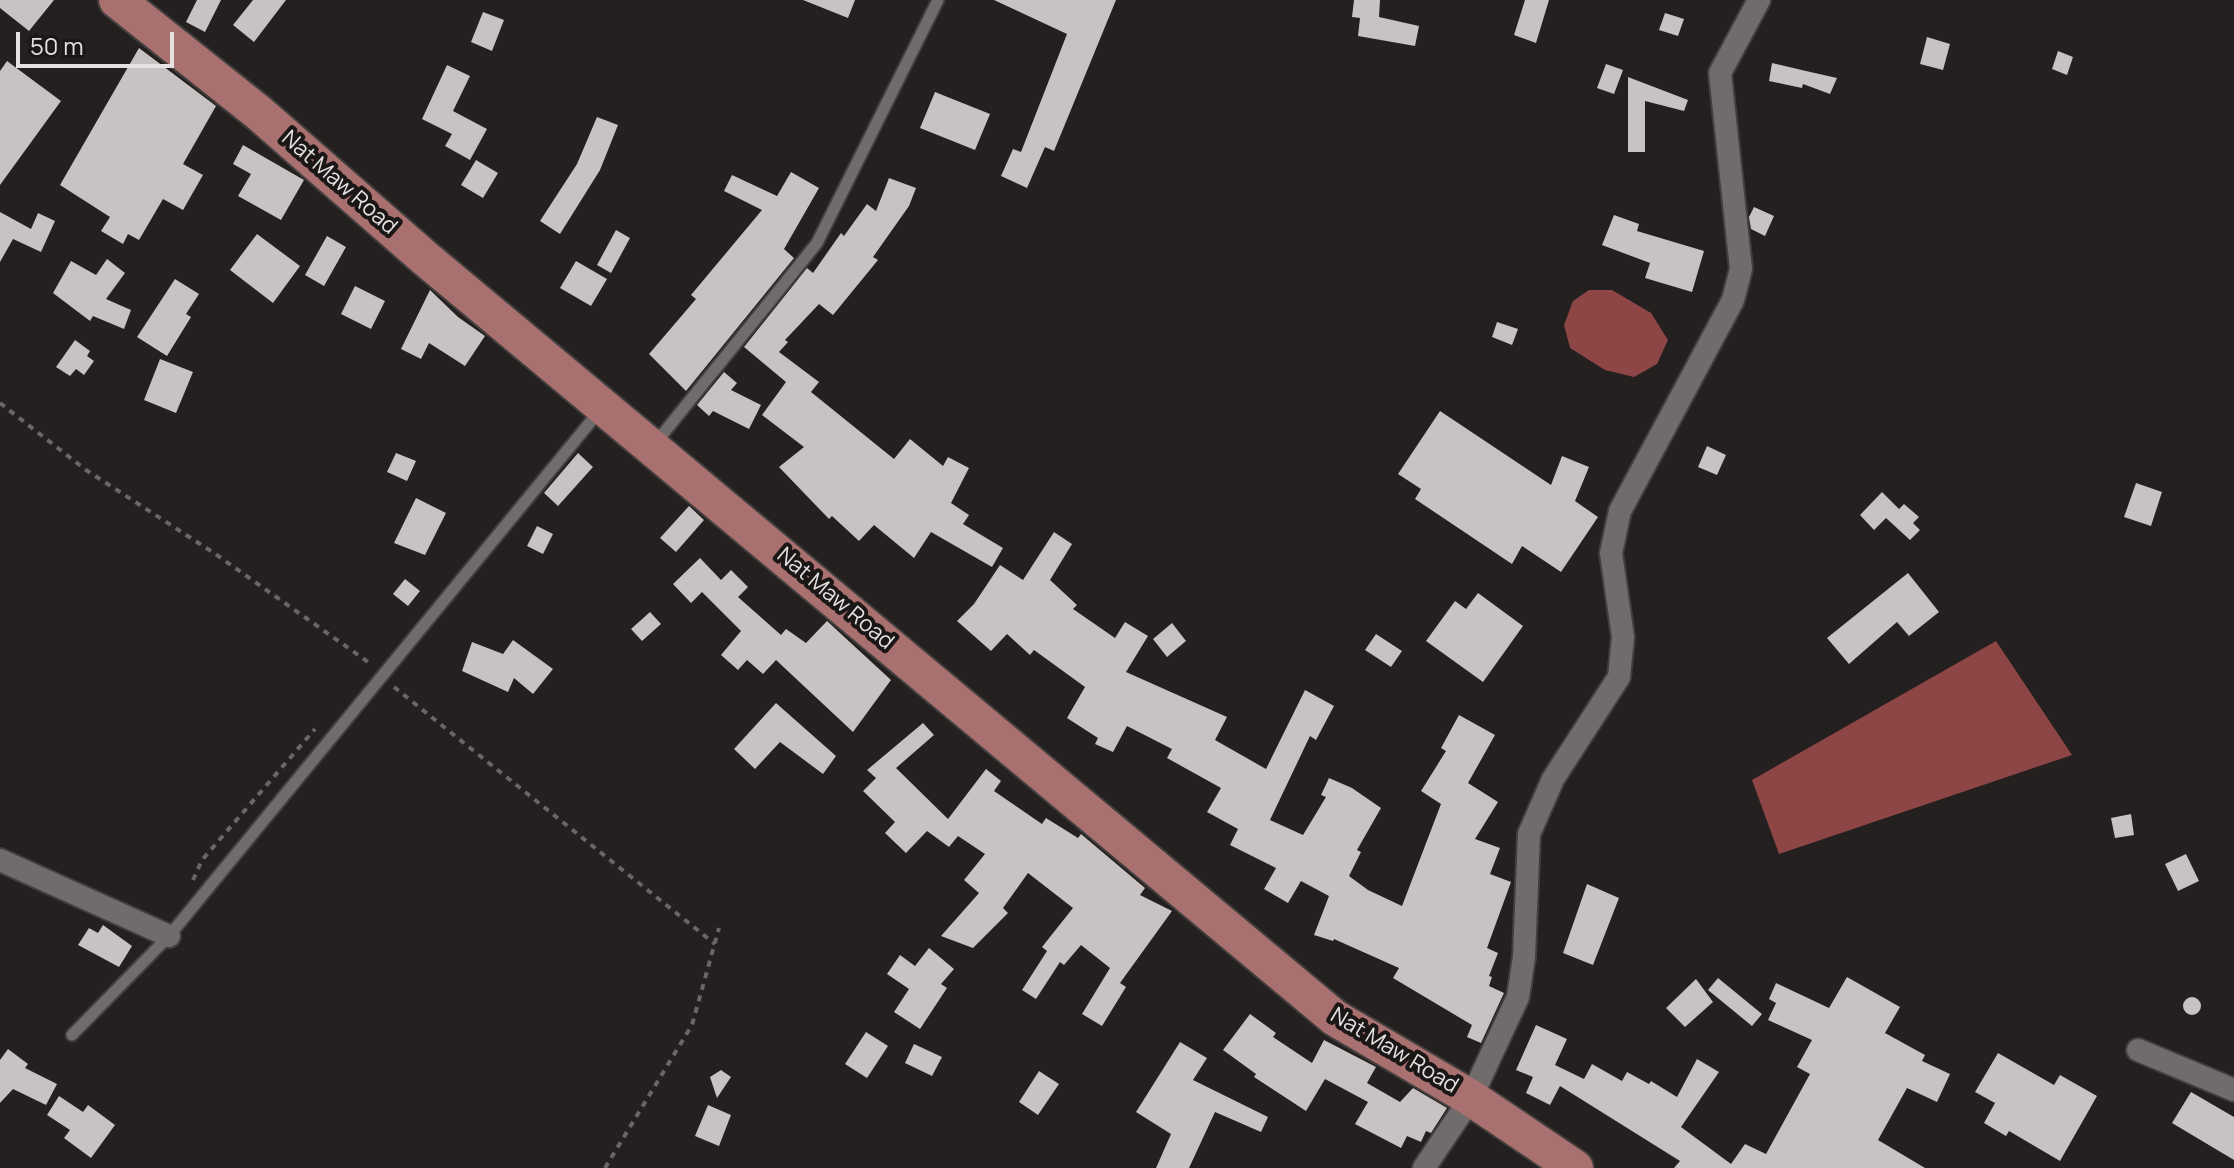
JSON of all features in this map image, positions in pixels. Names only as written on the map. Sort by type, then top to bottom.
[{"type":"main road","name":"Nat Maw Road","points":[[117,0],[259,113],[426,259],[1335,1018],[1471,1098],[1575,1168]]},
{"type":"street","points":[[1424,1168],[1471,1098],[1518,997],[1524,957],[1529,834],[1553,779],[1619,677],[1623,637],[1611,553],[1620,511],[1733,300],[1741,269],[1720,73],[1759,0]]},
{"type":"street","points":[[0,860],[169,936]]},
{"type":"street","points":[[2138,1050],[2234,1090]]},
{"type":"lane","points":[[653,446],[817,243],[938,0]]},
{"type":"lane","points":[[72,1035],[169,936],[604,405]]},
{"type":"path","points":[[0,403],[86,470],[214,553],[372,664],[362,676]]},
{"type":"path","points":[[380,676],[715,944]]},
{"type":"path","points":[[190,887],[202,860],[322,722]]},
{"type":"path","points":[[605,1168],[692,1025],[719,928]]},
{"type":"shaded area","points":[[1589,290],[1612,290],[1651,313],[1668,340],[1657,364],[1634,377],[1605,370],[1570,348],[1564,325],[1573,301]]},
{"type":"shaded area","points":[[1996,641],[2072,755],[1779,854],[1752,780]]},
{"type":"building","points":[[0,0],[54,0],[29,31],[0,8]]},
{"type":"building","points":[[197,0],[221,0],[205,32],[186,22]]},
{"type":"building","points":[[253,0],[286,0],[254,42],[233,25]]},
{"type":"building","points":[[803,0],[855,0],[848,18]]},
{"type":"building","points":[[994,0],[1116,0],[1054,151],[1045,147],[1027,188],[1001,176],[1013,149],[1021,152],[1067,34]]},
{"type":"building","points":[[1354,0],[1380,0],[1379,17],[1419,26],[1415,46],[1358,36],[1360,18],[1352,17]]},
{"type":"building","points":[[1525,0],[1549,0],[1536,43],[1514,35]]},
{"type":"building","points":[[483,12],[504,20],[492,51],[471,42]]},
{"type":"building","points":[[1665,13],[1684,19],[1678,36],[1659,30]]},
{"type":"building","points":[[1927,37],[1950,44],[1943,70],[1920,64]]},
{"type":"building","points":[[139,48],[216,106],[183,164],[203,175],[183,210],[163,199],[139,240],[128,234],[123,244],[101,231],[110,217],[60,185]]},
{"type":"building","points":[[2058,51],[2073,57],[2067,75],[2052,69]]},
{"type":"building","points":[[7,61],[61,101],[0,185],[0,71]]},
{"type":"building","points":[[1772,63],[1837,78],[1830,94],[1803,84],[1802,88],[1769,81]]},
{"type":"building","points":[[1606,64],[1623,70],[1614,94],[1597,88]]},
{"type":"building","points":[[447,65],[470,76],[453,111],[487,129],[470,160],[445,146],[452,134],[422,119]]},
{"type":"building","points":[[1628,77],[1688,100],[1684,111],[1645,101],[1645,152],[1628,152]]},
{"type":"building","points":[[935,92],[990,114],[975,150],[920,128]]},
{"type":"building","points":[[597,117],[618,125],[600,170],[560,234],[540,221],[577,164]]},
{"type":"building","points":[[243,145],[304,180],[281,220],[238,196],[251,174],[233,164]]},
{"type":"building","points":[[476,160],[498,173],[483,198],[461,185]]},
{"type":"building","points":[[791,172],[819,188],[784,249],[794,258],[686,391],[649,354],[696,299],[691,295],[762,210],[724,191],[732,175],[777,196]]},
{"type":"building","points":[[889,178],[916,188],[909,206],[873,257],[878,260],[833,315],[819,304],[785,340],[788,342],[779,352],[819,382],[811,392],[894,459],[910,439],[943,466],[948,457],[969,468],[951,503],[969,515],[963,524],[1003,548],[992,567],[931,532],[914,558],[874,525],[859,541],[832,516],[829,519],[779,467],[804,447],[762,415],[786,382],[744,347],[807,268],[813,273],[841,233],[844,236],[867,204],[876,211]]},
{"type":"building","points":[[1754,207],[1774,216],[1765,236],[1751,229],[1749,217]]},
{"type":"building","points":[[0,212],[31,229],[38,213],[55,221],[41,252],[13,239],[0,262]]},
{"type":"building","points":[[1614,215],[1639,224],[1637,231],[1704,251],[1692,292],[1645,278],[1650,263],[1602,245]]},
{"type":"building","points":[[616,230],[630,238],[611,273],[597,265]]},
{"type":"building","points":[[257,234],[300,266],[273,303],[230,270]]},
{"type":"building","points":[[327,236],[346,247],[324,286],[305,275]]},
{"type":"building","points":[[107,259],[125,273],[106,299],[131,310],[124,329],[93,316],[90,321],[53,293],[71,261],[96,275]]},
{"type":"building","points":[[576,261],[607,279],[591,306],[560,288]]},
{"type":"building","points":[[175,279],[199,294],[186,314],[191,317],[167,356],[137,337]]},
{"type":"building","points":[[355,286],[385,301],[371,329],[341,314]]},
{"type":"building","points":[[430,290],[458,317],[485,336],[465,366],[429,343],[421,359],[401,349]]},
{"type":"building","points":[[1497,322],[1518,329],[1512,345],[1492,337]]},
{"type":"building","points":[[75,340],[90,351],[87,356],[94,361],[84,375],[76,369],[70,376],[56,367]]},
{"type":"building","points":[[160,359],[193,372],[176,413],[144,400]]},
{"type":"building","points":[[724,372],[737,383],[731,390],[761,405],[749,429],[713,411],[709,416],[697,405]]},
{"type":"building","points":[[1440,411],[1551,485],[1562,456],[1589,467],[1575,501],[1598,517],[1561,572],[1522,546],[1512,564],[1415,499],[1421,489],[1398,474]]},
{"type":"building","points":[[1707,446],[1726,455],[1717,475],[1698,467]]},
{"type":"building","points":[[396,453],[416,461],[407,481],[387,472]]},
{"type":"building","points":[[578,453],[593,467],[558,506],[544,493]]},
{"type":"building","points":[[2136,483],[2162,492],[2151,526],[2124,517]]},
{"type":"building","points":[[1882,492],[1899,509],[1904,504],[1919,517],[1913,523],[1920,530],[1910,540],[1886,518],[1874,530],[1860,515]]},
{"type":"building","points":[[416,498],[446,513],[425,555],[394,543]]},
{"type":"building","points":[[689,506],[704,520],[676,552],[660,538]]},
{"type":"building","points":[[537,526],[553,534],[543,554],[527,546]]},
{"type":"building","points":[[1054,532],[1072,544],[1050,580],[1077,605],[1073,609],[1115,638],[1125,622],[1148,636],[1126,672],[1227,717],[1215,740],[1266,769],[1305,690],[1334,706],[1316,740],[1310,736],[1270,820],[1303,835],[1326,797],[1321,795],[1329,778],[1352,788],[1381,808],[1357,850],[1361,852],[1349,876],[1368,890],[1402,906],[1441,804],[1421,791],[1446,751],[1441,748],[1459,715],[1495,735],[1468,783],[1498,802],[1475,839],[1500,848],[1490,874],[1511,882],[1487,948],[1498,953],[1489,976],[1492,977],[1489,986],[1504,993],[1481,1043],[1467,1037],[1472,1025],[1393,978],[1399,968],[1334,939],[1314,935],[1329,896],[1301,881],[1288,903],[1264,889],[1276,868],[1230,845],[1238,829],[1207,812],[1221,788],[1167,758],[1172,749],[1127,726],[1113,752],[1095,744],[1098,738],[1067,718],[1085,687],[1034,650],[1030,655],[1007,634],[991,651],[957,621],[974,604],[1000,565],[1023,580]]},
{"type":"building","points":[[700,558],[721,580],[731,570],[748,587],[738,597],[781,635],[786,629],[806,643],[827,621],[891,680],[853,732],[776,660],[763,674],[747,660],[738,670],[721,655],[741,631],[702,592],[691,603],[673,584]]},
{"type":"building","points":[[1908,573],[1939,612],[1909,636],[1897,622],[1849,664],[1827,638]]},
{"type":"building","points":[[405,579],[420,591],[408,606],[393,594]]},
{"type":"building","points":[[1478,593],[1523,626],[1483,682],[1426,641],[1455,601],[1466,609]]},
{"type":"building","points":[[650,612],[661,624],[642,641],[631,629]]},
{"type":"building","points":[[1172,623],[1186,641],[1167,657],[1153,639]]},
{"type":"building","points":[[1376,634],[1402,651],[1391,667],[1365,650]]},
{"type":"building","points":[[513,640],[553,669],[533,694],[514,678],[508,692],[462,671],[472,642],[503,654]]},
{"type":"building","points":[[776,703],[836,756],[823,774],[780,742],[755,769],[734,749]]},
{"type":"building","points":[[923,723],[934,735],[896,768],[948,819],[986,769],[1001,781],[994,791],[1042,824],[1046,818],[1078,838],[1081,834],[1145,888],[1140,895],[1172,911],[1120,983],[1126,987],[1102,1026],[1082,1014],[1110,968],[1081,945],[1064,965],[1060,962],[1036,999],[1022,990],[1047,951],[1042,947],[1073,908],[1028,873],[1003,908],[1008,913],[973,948],[941,936],[979,893],[964,880],[985,854],[958,836],[949,847],[927,831],[906,853],[885,833],[895,822],[863,791],[876,778],[867,770]]},
{"type":"building","points":[[2131,814],[2134,835],[2115,838],[2111,818]]},
{"type":"building","points":[[2186,854],[2199,881],[2178,891],[2165,864]]},
{"type":"building","points":[[1587,884],[1619,898],[1593,965],[1563,953]]},
{"type":"building","points":[[103,925],[132,946],[119,967],[78,945],[89,928],[98,933]]},
{"type":"building","points":[[929,948],[954,969],[941,984],[947,988],[920,1029],[894,1012],[909,989],[887,974],[900,955],[915,966]]},
{"type":"building","points":[[1847,977],[1900,1007],[1885,1033],[1925,1055],[1922,1061],[1950,1074],[1937,1102],[1907,1088],[1878,1140],[1925,1168],[1674,1168],[1680,1161],[1560,1086],[1550,1105],[1526,1093],[1533,1077],[1516,1070],[1536,1025],[1567,1039],[1555,1065],[1584,1079],[1592,1064],[1622,1081],[1627,1072],[1649,1084],[1651,1081],[1677,1097],[1697,1059],[1719,1072],[1681,1127],[1731,1164],[1745,1144],[1766,1154],[1810,1074],[1797,1067],[1812,1040],[1768,1020],[1776,1003],[1769,999],[1776,983],[1829,1008]]},
{"type":"building","points":[[1718,978],[1762,1014],[1752,1026],[1708,990]]},
{"type":"building","points":[[1696,979],[1713,1002],[1685,1027],[1666,1008]]},
{"type":"building","points":[[2192,997],[2201,1006],[2192,1015],[2183,1006]]},
{"type":"building","points":[[1250,1014],[1276,1033],[1273,1037],[1312,1063],[1324,1040],[1376,1067],[1367,1083],[1400,1102],[1413,1088],[1447,1108],[1431,1133],[1426,1131],[1421,1142],[1407,1136],[1401,1148],[1355,1124],[1368,1102],[1325,1079],[1306,1111],[1254,1077],[1256,1074],[1223,1050]]},
{"type":"building","points":[[866,1032],[888,1046],[867,1078],[845,1064]]},
{"type":"building","points":[[1180,1042],[1207,1058],[1193,1080],[1268,1117],[1261,1132],[1215,1112],[1189,1168],[1156,1168],[1171,1134],[1136,1112]]},
{"type":"building","points":[[914,1044],[942,1057],[932,1076],[905,1063]]},
{"type":"building","points":[[8,1049],[28,1064],[25,1068],[57,1084],[46,1105],[13,1089],[0,1103],[0,1060]]},
{"type":"building","points":[[1998,1053],[2054,1085],[2060,1075],[2097,1096],[2060,1161],[2009,1131],[2006,1136],[1984,1123],[1995,1103],[1975,1092]]},
{"type":"building","points":[[721,1070],[731,1077],[717,1098],[710,1077]]},
{"type":"building","points":[[1039,1071],[1059,1084],[1038,1115],[1019,1102]]},
{"type":"building","points":[[2191,1092],[2234,1117],[2234,1160],[2172,1123]]},
{"type":"building","points":[[59,1096],[83,1112],[88,1105],[115,1125],[91,1158],[64,1138],[70,1130],[47,1115]]},
{"type":"building","points":[[708,1105],[731,1115],[719,1146],[695,1136]]}]
